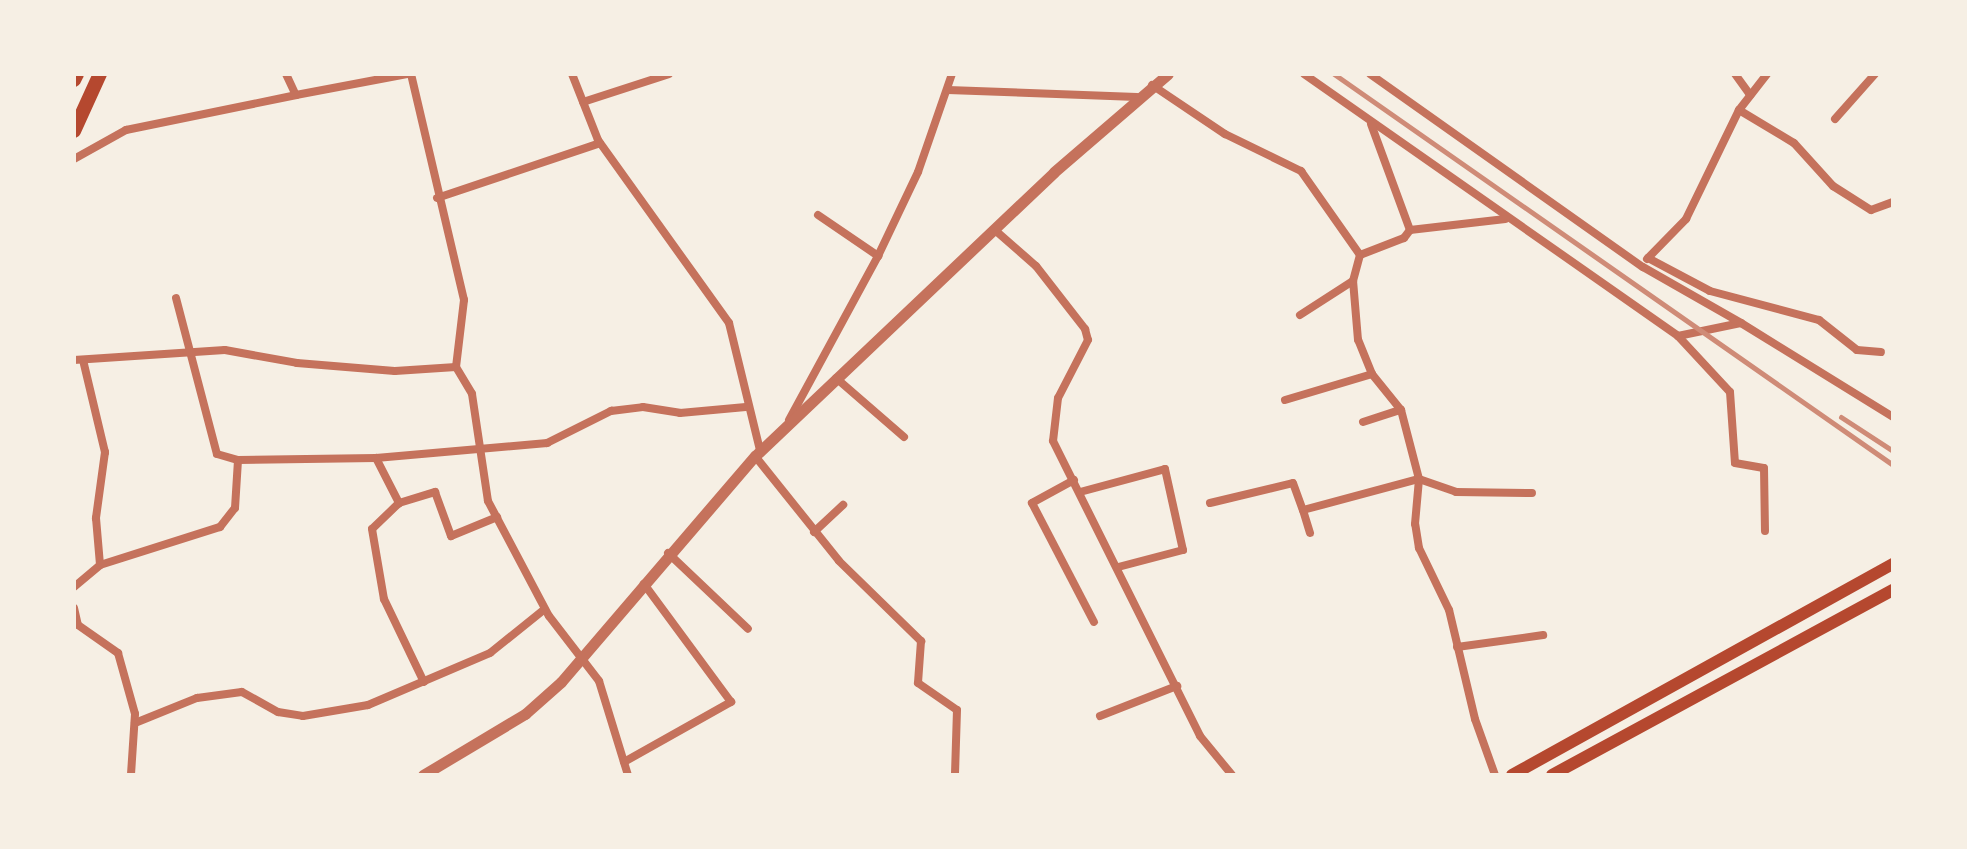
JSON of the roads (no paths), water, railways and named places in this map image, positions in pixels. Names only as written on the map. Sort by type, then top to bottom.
[{"type":"highway","points":[[74,80],[77,74]]},
{"type":"highway","points":[[74,131],[100,74]]},
{"type":"main road","points":[[1512,775],[1893,564]]},
{"type":"main road","points":[[1552,775],[1893,590]]},
{"type":"street","points":[[286,74],[296,95]]},
{"type":"street","points":[[74,159],[126,130],[409,74],[464,300],[456,367],[472,394],[488,501],[545,609],[599,681],[628,775]]},
{"type":"street","points":[[572,74],[600,143],[729,323],[757,453],[814,532],[921,641],[918,683],[957,710],[955,775]]},
{"type":"street","points":[[583,102],[669,74]]},
{"type":"street","points":[[785,427],[878,256],[952,74]]},
{"type":"street","points":[[423,775],[525,714],[583,659],[667,552],[757,453],[1137,97],[1168,74]]},
{"type":"street","points":[[1304,74],[1505,219],[1545,240],[1678,336],[1730,392],[1735,463],[1764,468],[1765,531]]},
{"type":"street","points":[[1370,74],[1643,267],[1741,323],[1893,417]]},
{"type":"street","points":[[1735,74],[1750,95]]},
{"type":"street","points":[[1643,267],[1686,219],[1739,110],[1767,74]]},
{"type":"street","points":[[1835,119],[1875,74]]},
{"type":"street","points":[[1151,85],[1225,134],[1301,171],[1360,255]]},
{"type":"street","points":[[948,90],[1137,97]]},
{"type":"street","points":[[1739,110],[1794,143],[1833,186],[1871,210],[1893,202]]},
{"type":"street","points":[[1371,124],[1410,230]]},
{"type":"street","points":[[437,198],[600,143]]},
{"type":"street","points":[[818,215],[878,256]]},
{"type":"street","points":[[1360,255],[1404,238],[1410,230],[1505,219]]},
{"type":"street","points":[[996,231],[1036,266],[1085,329],[1088,340],[1068,371],[1051,429],[1200,736],[1232,775]]},
{"type":"street","points":[[1360,255],[1353,281],[1358,340],[1372,374],[1401,410],[1419,479],[1415,524],[1419,548],[1449,610],[1495,775]]},
{"type":"street","points":[[1648,258],[1710,291],[1819,320],[1857,350],[1881,352]]},
{"type":"street","points":[[1300,315],[1353,281]]},
{"type":"street","points":[[176,298],[217,454],[238,460],[376,458],[547,443],[611,411],[643,407],[680,413],[746,407]]},
{"type":"street","points":[[1678,336],[1741,323]]},
{"type":"street","points":[[100,565],[96,518],[105,452],[79,360],[188,350],[248,351],[297,363],[395,371],[456,367]]},
{"type":"street","points":[[1285,400],[1372,374]]},
{"type":"street","points":[[836,378],[904,437]]},
{"type":"street","points":[[1363,422],[1401,410]]},
{"type":"street","points":[[376,458],[399,503]]},
{"type":"street","points":[[74,587],[100,565],[220,527],[235,508],[238,460]]},
{"type":"street","points":[[1080,492],[1165,469],[1183,550],[1118,567]]},
{"type":"street","points":[[1303,510],[1419,479],[1456,492],[1532,493]]},
{"type":"street","points":[[1074,480],[1032,503],[1094,622]]},
{"type":"street","points":[[1210,503],[1293,483],[1310,533]]},
{"type":"street","points":[[424,682],[384,599],[373,540],[376,521],[399,503],[435,492],[451,536],[497,517]]},
{"type":"street","points":[[814,532],[843,505]]},
{"type":"street","points":[[667,552],[748,629]]},
{"type":"street","points":[[624,762],[731,702],[644,584]]},
{"type":"street","points":[[74,608],[76,626],[118,653],[135,723],[131,775]]},
{"type":"street","points":[[135,723],[197,698],[242,692],[278,712],[303,716],[368,705],[490,653],[545,609]]},
{"type":"street","points":[[1457,647],[1543,635]]},
{"type":"street","points":[[1100,716],[1177,686]]},
{"type":"railway","points":[[1334,74],[1893,465]]},
{"type":"railway","points":[[1841,417],[1893,451]]}]
